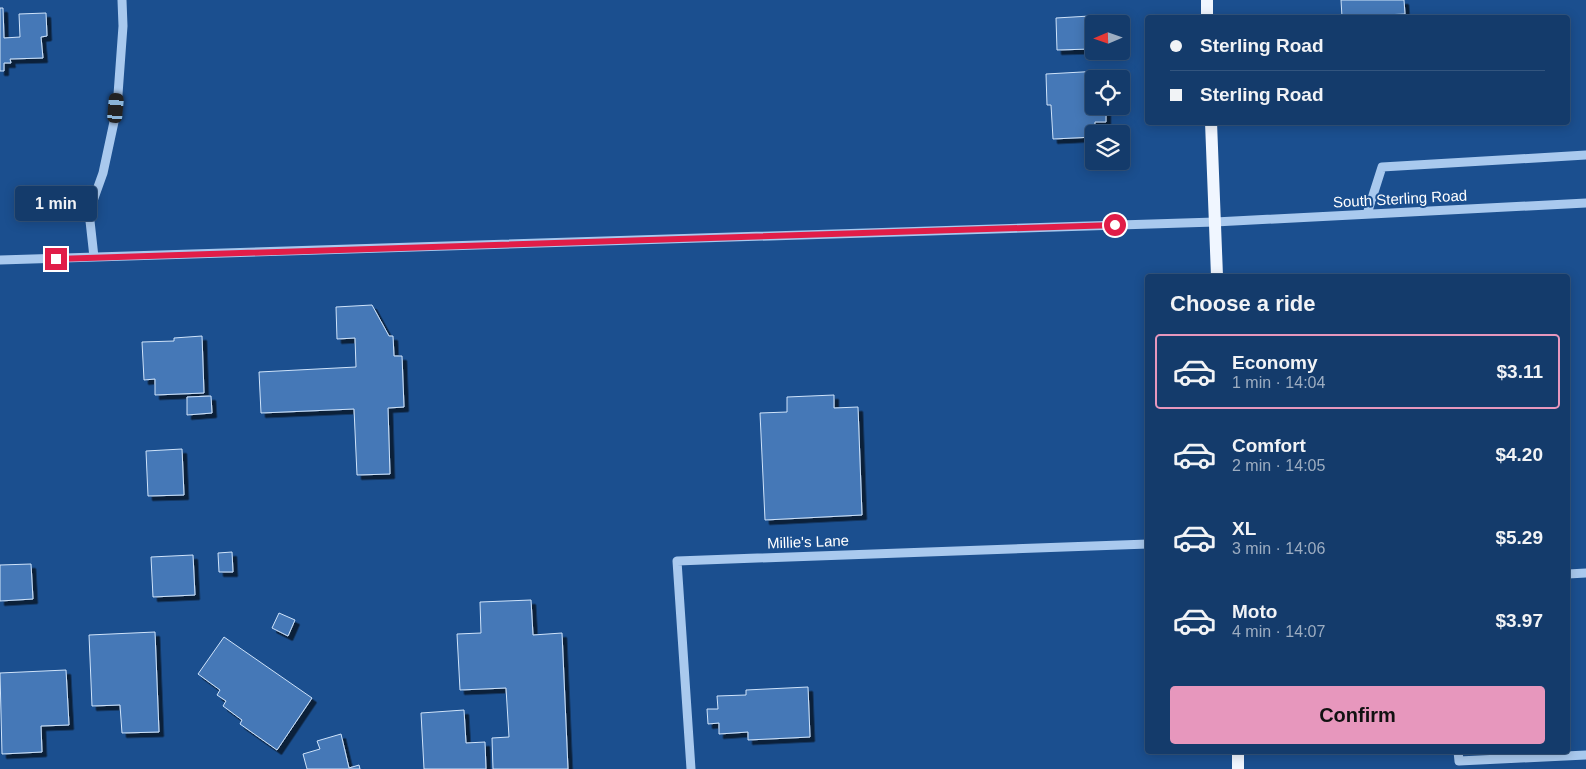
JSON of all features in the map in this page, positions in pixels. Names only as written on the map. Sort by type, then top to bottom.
[{"type":"main road","points":[[1207,0],[1207,15]]},
{"type":"main road","points":[[1211,125],[1217,274]]},
{"type":"main road","points":[[1238,754],[1238,769]]},
{"type":"street","points":[[94,257],[89,212],[103,173],[116,108],[123,26],[122,0]]},
{"type":"street","points":[[1367,214],[1382,167],[1586,155]]},
{"type":"street","name":"South Sterling Road","points":[[0,260],[1215,222],[1586,203]]},
{"type":"street","name":"Millie's Lane","points":[[691,769],[677,561],[1145,544]]},
{"type":"street","points":[[1570,574],[1586,573]]},
{"type":"street","points":[[1459,765],[1586,754]]},
{"type":"building","points":[[1341,0],[1404,0],[1405,14],[1342,15]]},
{"type":"building","points":[[0,8],[3,8],[4,38],[20,37],[19,14],[46,13],[47,36],[41,37],[43,58],[10,59],[11,63],[4,63],[4,71],[0,71]]},
{"type":"building","points":[[1085,16],[1085,49],[1057,50],[1056,18]]},
{"type":"building","points":[[1085,72],[1085,115],[1106,115],[1106,122],[1095,122],[1095,125],[1085,125],[1085,137],[1053,139],[1051,105],[1047,105],[1046,74]]},
{"type":"building","points":[[372,305],[389,336],[393,336],[394,356],[402,356],[404,407],[388,408],[390,474],[357,475],[354,409],[261,413],[259,372],[356,367],[355,338],[337,339],[336,307]]},
{"type":"building","points":[[202,336],[204,393],[155,395],[155,379],[144,380],[142,342],[174,341],[174,338]]},
{"type":"building","points":[[834,395],[834,408],[858,407],[862,515],[765,520],[760,413],[787,412],[787,397]]},
{"type":"building","points":[[211,396],[212,413],[187,415],[187,397]]},
{"type":"building","points":[[182,449],[184,495],[148,496],[146,451]]},
{"type":"building","points":[[232,552],[233,572],[219,572],[218,553]]},
{"type":"building","points":[[193,555],[195,595],[153,597],[151,557]]},
{"type":"building","points":[[31,564],[33,599],[0,601],[0,565]]},
{"type":"building","points":[[531,600],[533,635],[562,633],[568,769],[493,769],[492,738],[509,737],[506,688],[460,690],[457,634],[481,633],[480,602]]},
{"type":"building","points":[[279,613],[295,620],[288,636],[272,628]]},
{"type":"building","points":[[155,632],[159,732],[122,733],[120,705],[92,706],[89,635]]},
{"type":"building","points":[[224,637],[312,698],[277,750],[240,724],[242,720],[223,706],[226,701],[217,695],[220,690],[198,674]]},
{"type":"building","points":[[66,670],[69,725],[41,726],[42,752],[2,754],[0,673]]},
{"type":"building","points":[[808,687],[810,737],[748,740],[748,732],[719,734],[719,723],[708,724],[707,709],[718,709],[717,696],[746,695],[746,690]]},
{"type":"building","points":[[464,710],[466,743],[485,742],[486,769],[424,769],[421,713]]},
{"type":"building","points":[[341,734],[349,768],[359,765],[360,769],[307,769],[303,754],[320,749],[317,741]]},
{"type":"route","points":[[56,259],[1115,225]]}]
